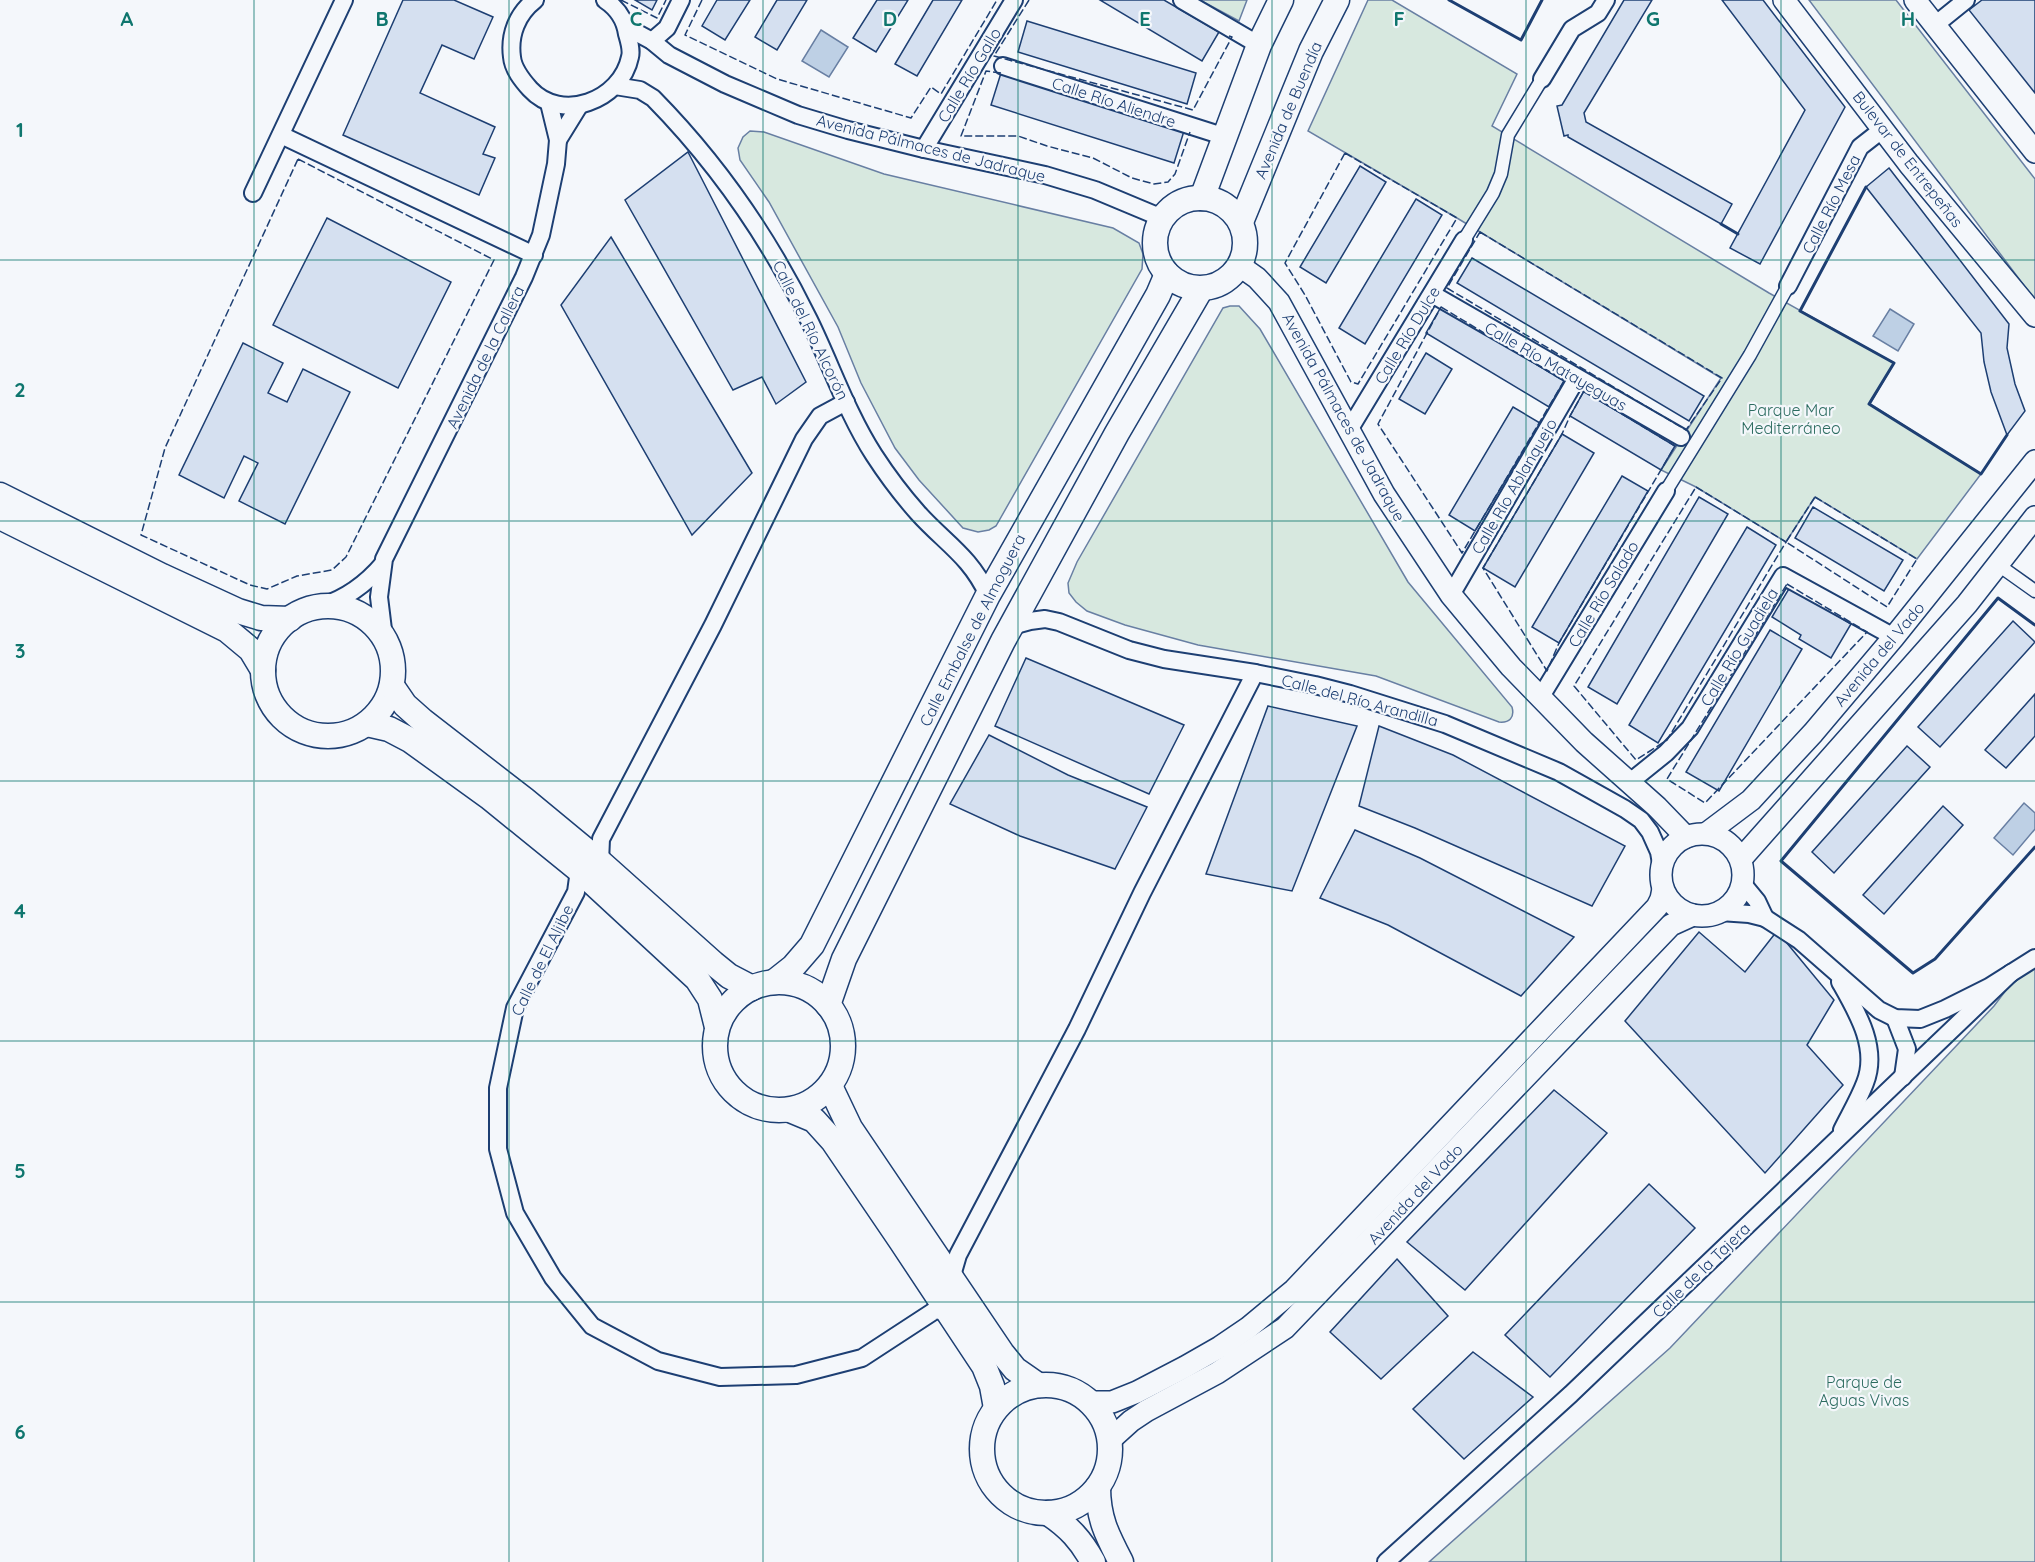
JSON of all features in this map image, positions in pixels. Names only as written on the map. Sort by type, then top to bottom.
[{"type":"main road","points":[[1202,198],[1259,45],[1281,0]]},
{"type":"main road","name":"Avenida de Buendía","points":[[1241,222],[1311,51],[1338,0]]},
{"type":"main road","points":[[1202,198],[1221,202],[1241,222],[1244,241],[1240,266],[1231,277],[1218,285],[1201,289],[1181,284],[1167,274],[1158,258],[1156,236],[1162,219],[1175,206],[1189,199],[1202,198]]},
{"type":"main road","name":"Calle Embalse de Almoguera","points":[[763,985],[793,967],[812,945],[988,595],[1158,295],[1167,274]]},
{"type":"main road","name":"Calle Embalse de Almoguera","points":[[828,1005],[844,959],[1003,641],[1117,433],[1201,289]]},
{"type":"main road","points":[[5,509],[238,611],[261,618],[290,619]]},
{"type":"main road","points":[[5,509],[227,630],[250,650],[263,670]]},
{"type":"main road","points":[[322,606],[358,614],[376,628],[384,638],[392,657],[392,686],[387,700],[378,713],[367,724],[349,733],[328,736],[312,735],[298,729],[278,712],[266,686],[263,670],[269,644],[280,627],[311,608],[322,606]]},
{"type":"main road","points":[[392,686],[405,705],[525,800],[590,866],[697,979],[710,999],[717,1027]]},
{"type":"main road","points":[[367,724],[389,729],[410,740],[590,866],[729,976],[763,985],[794,984],[813,992],[828,1005],[837,1020],[842,1037],[843,1054],[838,1071],[830,1086],[819,1097],[790,1110],[777,1111],[751,1105],[731,1089],[718,1068],[714,1044],[717,1027],[725,1011],[737,997],[763,985]]},
{"type":"main road","points":[[830,1086],[850,1128],[1002,1353],[1015,1370],[1038,1385]]},
{"type":"main road","points":[[790,1110],[814,1120],[833,1141],[984,1366],[992,1386],[996,1408]]},
{"type":"main road","points":[[1048,1514],[1067,1510],[1084,1501],[1098,1487],[1106,1472],[1110,1457],[1110,1440],[1104,1419],[1090,1402],[1075,1391],[1057,1385],[1038,1385],[1022,1389],[1008,1397],[996,1408],[987,1422],[982,1443],[983,1461],[989,1478],[1006,1499],[1025,1510],[1048,1514],[1067,1525],[1093,1562]]},
{"type":"main road","points":[[1098,1487],[1098,1509],[1109,1539],[1121,1562]]},
{"type":"street","points":[[253,193],[344,0]]},
{"type":"street","points":[[511,0],[518,17]]},
{"type":"street","points":[[535,0],[518,17],[510,46],[513,64],[523,81],[538,97],[549,103],[565,107],[599,98],[615,86],[631,55],[626,27],[621,15],[606,0]]},
{"type":"street","points":[[652,41],[667,28],[681,0]]},
{"type":"street","name":"Calle Río Gallo","points":[[924,149],[1014,0]]},
{"type":"street","points":[[1182,0],[1259,45]]},
{"type":"street","points":[[1464,240],[1493,193],[1501,174],[1508,135],[1572,29],[1598,13],[1606,0]]},
{"type":"street","name":"Bulevar de Entrepeñas","points":[[1784,0],[1909,164],[2035,316]]},
{"type":"street","points":[[1915,0],[2035,152]]},
{"type":"street","points":[[1935,25],[1966,0]]},
{"type":"street","name":"Avenida Pálmaces de Jadraque","points":[[626,27],[652,41],[669,55],[725,84],[798,115],[924,149],[1045,175],[1095,190],[1162,219]]},
{"type":"street","name":"Avenida Pálmaces de Jadraque","points":[[631,55],[644,51],[669,55]]},
{"type":"street","name":"Calle Río Aliendre","points":[[1003,66],[1226,137]]},
{"type":"street","name":"Calle del Río Alcorón","points":[[615,86],[640,90],[653,98],[719,172],[755,224],[786,276],[810,321],[859,429],[892,482],[919,514],[961,554],[979,576],[988,595]]},
{"type":"street","name":"Avenida de la Callera","points":[[322,606],[335,602],[363,585],[382,564],[534,255],[552,186],[558,140],[549,103]]},
{"type":"street","name":"Avenida de la Callera","points":[[558,140],[579,105]]},
{"type":"street","name":"Calle Río Mesa","points":[[1788,286],[1860,147],[1883,129]]},
{"type":"street","points":[[280,135],[534,255]]},
{"type":"street","name":"Calle Río Dulce","points":[[1348,430],[1464,240]]},
{"type":"street","name":"Avenida Pálmaces de Jadraque","points":[[1240,266],[1257,278],[1279,302],[1384,494],[1451,595],[1540,698],[1584,742],[1674,823],[1686,837]]},
{"type":"street","points":[[1666,491],[1688,441],[1750,355],[1788,286]]},
{"type":"street","name":"Calle Río Matayeguas","points":[[1432,294],[1688,441]]},
{"type":"street","name":"Calle Río Ablanquejo","points":[[1451,595],[1577,378]]},
{"type":"street","name":"Calle de El Aljibe","points":[[846,402],[820,416],[804,439],[713,625],[515,1008],[498,1088],[498,1149],[515,1213],[553,1278],[592,1326],[658,1361],[720,1377],[796,1375],[862,1358],[934,1311],[947,1309]]},
{"type":"street","name":"Avenida del Vado","points":[[1707,833],[1751,800],[1813,733],[1894,638],[2035,461]]},
{"type":"street","name":"Calle Río Salado","points":[[1540,698],[1666,491]]},
{"type":"street","name":"Avenida del Vado","points":[[1741,859],[1967,604],[2035,517]]},
{"type":"street","name":"Avenida de la Callera","points":[[382,564],[379,597],[384,638]]},
{"type":"street","points":[[1997,564],[2035,591]]},
{"type":"street","name":"Calle Río Guadiela","points":[[1630,782],[1666,753],[1690,728],[1783,576],[1894,638]]},
{"type":"street","name":"Calle del Río Arandilla","points":[[1012,627],[1045,619],[1059,622],[1129,650],[1164,659],[1255,673],[1350,694],[1436,721],[1559,772],[1641,820],[1650,832],[1659,852],[1663,878]]},
{"type":"street","points":[[951,1279],[958,1256],[1077,1029],[1142,893],[1255,673]]},
{"type":"street","points":[[1720,912],[1735,900],[1743,884],[1744,869],[1741,859],[1732,845],[1721,837],[1707,833],[1686,837],[1671,847],[1664,859],[1663,878],[1668,899],[1678,909],[1693,915],[1705,916],[1720,912],[1749,914],[1765,918],[1799,940],[1879,1010],[1895,1018],[1907,1049],[1903,1077]]},
{"type":"street","name":"Avenida del Vado","points":[[1090,1402],[1112,1402],[1137,1392],[1194,1362],[1248,1328],[1294,1290],[1657,907],[1661,899],[1663,878]]},
{"type":"street","points":[[1743,884],[1757,901],[1765,918]]},
{"type":"street","name":"Avenida del Vado","points":[[1110,1440],[1146,1411],[1217,1373],[1285,1328],[1671,925],[1693,915]]},
{"type":"street","name":"Calle de la Tajera","points":[[1895,1018],[1920,1018],[1937,1012],[1989,987],[2035,958]]},
{"type":"street","points":[[1834,971],[1858,1014],[1870,1051],[1866,1082],[1836,1141]]},
{"type":"street","name":"Calle de la Tajera","points":[[1386,1562],[1571,1394],[2011,973]]},
{"type":"green space","points":[[1200,0],[1247,0],[1239,21]]},
{"type":"green space","name":"Parque Mar Mediterráneo","points":[[1368,0],[1392,0],[1517,74],[1492,126],[1769,293],[1894,363],[1870,404],[1981,474],[1917,559],[1815,497],[1786,542],[1696,487],[1661,470],[1721,378],[1457,218],[1308,131]]},
{"type":"green space","points":[[1809,0],[1896,0],[2035,179],[2035,300]]},
{"type":"green space","points":[[750,131],[764,132],[884,174],[1113,228],[1139,243],[1143,254],[1142,269],[996,526],[978,532],[963,528],[919,480],[895,448],[861,383],[838,327],[769,202],[740,160],[738,148],[743,137]]},
{"type":"green space","points":[[1239,306],[1260,329],[1408,582],[1512,707],[1513,714],[1508,721],[1499,722],[1376,676],[1198,645],[1125,625],[1087,611],[1069,593],[1068,583],[1077,562],[1223,308]]},
{"type":"green space","name":"Parque de Aguas Vivas","points":[[2035,961],[2035,1562],[1429,1562],[1670,1348],[1994,1006],[2025,965]]},
{"type":"water","points":[[821,30],[848,47],[829,77],[802,61]]},
{"type":"water","points":[[1890,309],[1914,324],[1898,351],[1873,336]]},
{"type":"water","points":[[2024,803],[2035,813],[2035,829],[2013,855],[1994,838]]},
{"type":"building","points":[[403,0],[454,0],[493,17],[474,59],[442,45],[420,93],[495,127],[483,154],[495,158],[479,195],[343,135]]},
{"type":"building","points":[[635,0],[657,0],[652,10]]},
{"type":"building","points":[[717,0],[750,0],[725,40],[702,26]]},
{"type":"building","points":[[777,0],[807,0],[777,50],[755,37]]},
{"type":"building","points":[[877,0],[908,0],[876,52],[853,38]]},
{"type":"building","points":[[933,0],[962,0],[917,76],[895,64]]},
{"type":"building","points":[[1100,0],[1164,0],[1219,32],[1202,61]]},
{"type":"building","points":[[1624,0],[1652,0],[1584,113],[1586,122],[1732,204],[1721,224],[1568,135],[1564,136],[1557,106],[1562,105]]},
{"type":"building","points":[[1722,0],[1763,0],[1845,107],[1760,264],[1730,248],[1805,110]]},
{"type":"building","points":[[1982,0],[2035,0],[2035,93],[1969,10]]},
{"type":"building","points":[[1027,21],[1196,73],[1187,104],[1018,52]]},
{"type":"building","points":[[1001,73],[1184,131],[1174,163],[991,105]]},
{"type":"building","points":[[688,152],[806,382],[776,404],[762,377],[733,390],[625,200]]},
{"type":"building","points":[[1360,166],[1386,182],[1326,283],[1300,267]]},
{"type":"building","points":[[1889,168],[2009,324],[2007,348],[2015,384],[2025,411],[2007,435],[1991,392],[1984,362],[1981,333],[1866,187]]},
{"type":"building","points":[[1416,199],[1442,215],[1365,344],[1339,328]]},
{"type":"building","points":[[327,218],[451,282],[398,388],[273,325]]},
{"type":"building","points":[[611,237],[752,473],[692,535],[561,305]]},
{"type":"building","points":[[1472,258],[1704,396],[1689,421],[1457,283]]},
{"type":"building","points":[[1441,307],[1564,381],[1549,407],[1426,333]]},
{"type":"building","points":[[243,343],[283,363],[268,393],[287,402],[303,369],[350,392],[285,524],[239,501],[258,463],[244,456],[224,498],[179,475]]},
{"type":"building","points":[[1426,353],[1452,369],[1425,414],[1399,399]]},
{"type":"building","points":[[1584,391],[1675,446],[1661,470],[1570,416]]},
{"type":"building","points":[[1513,407],[1540,423],[1475,531],[1449,515]]},
{"type":"building","points":[[1562,434],[1594,453],[1515,587],[1483,568]]},
{"type":"building","points":[[1622,476],[1648,491],[1559,643],[1532,627]]},
{"type":"building","points":[[1699,497],[1728,514],[1617,704],[1588,687]]},
{"type":"building","points":[[1813,507],[1903,560],[1884,591],[1795,538]]},
{"type":"building","points":[[1747,527],[1776,545],[1658,743],[1629,725]]},
{"type":"building","points":[[1790,587],[1851,624],[1831,658],[1799,639],[1801,635],[1772,617]]},
{"type":"building","points":[[2013,621],[2035,642],[1940,747],[1918,727]]},
{"type":"building","points":[[1770,630],[1802,649],[1719,791],[1686,772]]},
{"type":"building","points":[[1026,658],[1184,725],[1149,794],[995,726]]},
{"type":"building","points":[[2035,694],[2035,736],[2006,768],[1985,750]]},
{"type":"building","points":[[1268,706],[1357,726],[1292,891],[1206,874]]},
{"type":"building","points":[[1379,726],[1453,755],[1625,846],[1592,906],[1415,828],[1359,806]]},
{"type":"building","points":[[989,735],[1068,775],[1147,807],[1115,869],[1020,836],[950,804]]},
{"type":"building","points":[[1907,746],[1930,767],[1834,873],[1812,852]]},
{"type":"building","points":[[1943,806],[1963,825],[1884,914],[1863,895]]},
{"type":"building","points":[[1355,830],[1420,858],[1574,937],[1521,996],[1388,925],[1320,898]]},
{"type":"building","points":[[1777,931],[1834,1000],[1807,1045],[1843,1085],[1765,1173],[1625,1021],[1699,932],[1745,972]]},
{"type":"building","points":[[1554,1090],[1607,1133],[1465,1290],[1407,1242]]},
{"type":"building","points":[[1649,1184],[1695,1228],[1550,1377],[1505,1335]]},
{"type":"building","points":[[1397,1259],[1448,1316],[1381,1379],[1330,1332]]},
{"type":"building","points":[[1473,1352],[1533,1397],[1464,1459],[1413,1409]]},
{"type":"fence","points":[[621,0],[657,18],[666,0]]},
{"type":"fence","points":[[702,0],[685,35],[777,79],[911,118],[931,87],[941,94],[997,0]]},
{"type":"fence","points":[[1029,0],[994,56],[1193,110],[1232,37],[1229,36]]},
{"type":"fence","points":[[1001,73],[986,71],[961,136],[1018,136],[1093,158],[1132,178],[1154,184],[1168,182],[1175,174],[1190,132]]},
{"type":"fence","points":[[1345,153],[1457,218],[1358,384],[1351,382],[1305,295],[1285,263],[1345,153]]},
{"type":"fence","points":[[298,159],[494,260],[346,557],[332,570],[297,576],[267,589],[250,585],[141,535],[165,448],[298,159]]},
{"type":"fence","points":[[1480,232],[1722,378],[1686,430],[1447,288],[1480,232]]},
{"type":"fence","points":[[1441,307],[1564,381],[1462,553],[1378,424],[1441,307]]},
{"type":"fence","points":[[1584,391],[1675,446],[1559,643],[1547,671],[1483,568],[1562,434],[1584,391]]},
{"type":"fence","points":[[1696,487],[1786,542],[1667,740],[1636,760],[1574,686],[1696,487]]},
{"type":"fence","points":[[1815,497],[1917,559],[1887,607],[1786,542],[1815,497]]},
{"type":"fence","points":[[1787,584],[1867,632],[1705,803],[1667,779],[1787,584]]},
{"type":"wall","points":[[1449,0],[1521,40],[1542,0]]},
{"type":"wall","points":[[1866,187],[1800,311],[1894,363],[1869,404],[1981,474],[2007,435]]},
{"type":"wall","points":[[1721,224],[1738,234]]},
{"type":"wall","points":[[2035,625],[1998,598],[1781,861],[1913,973],[1935,959],[2035,847]]}]
